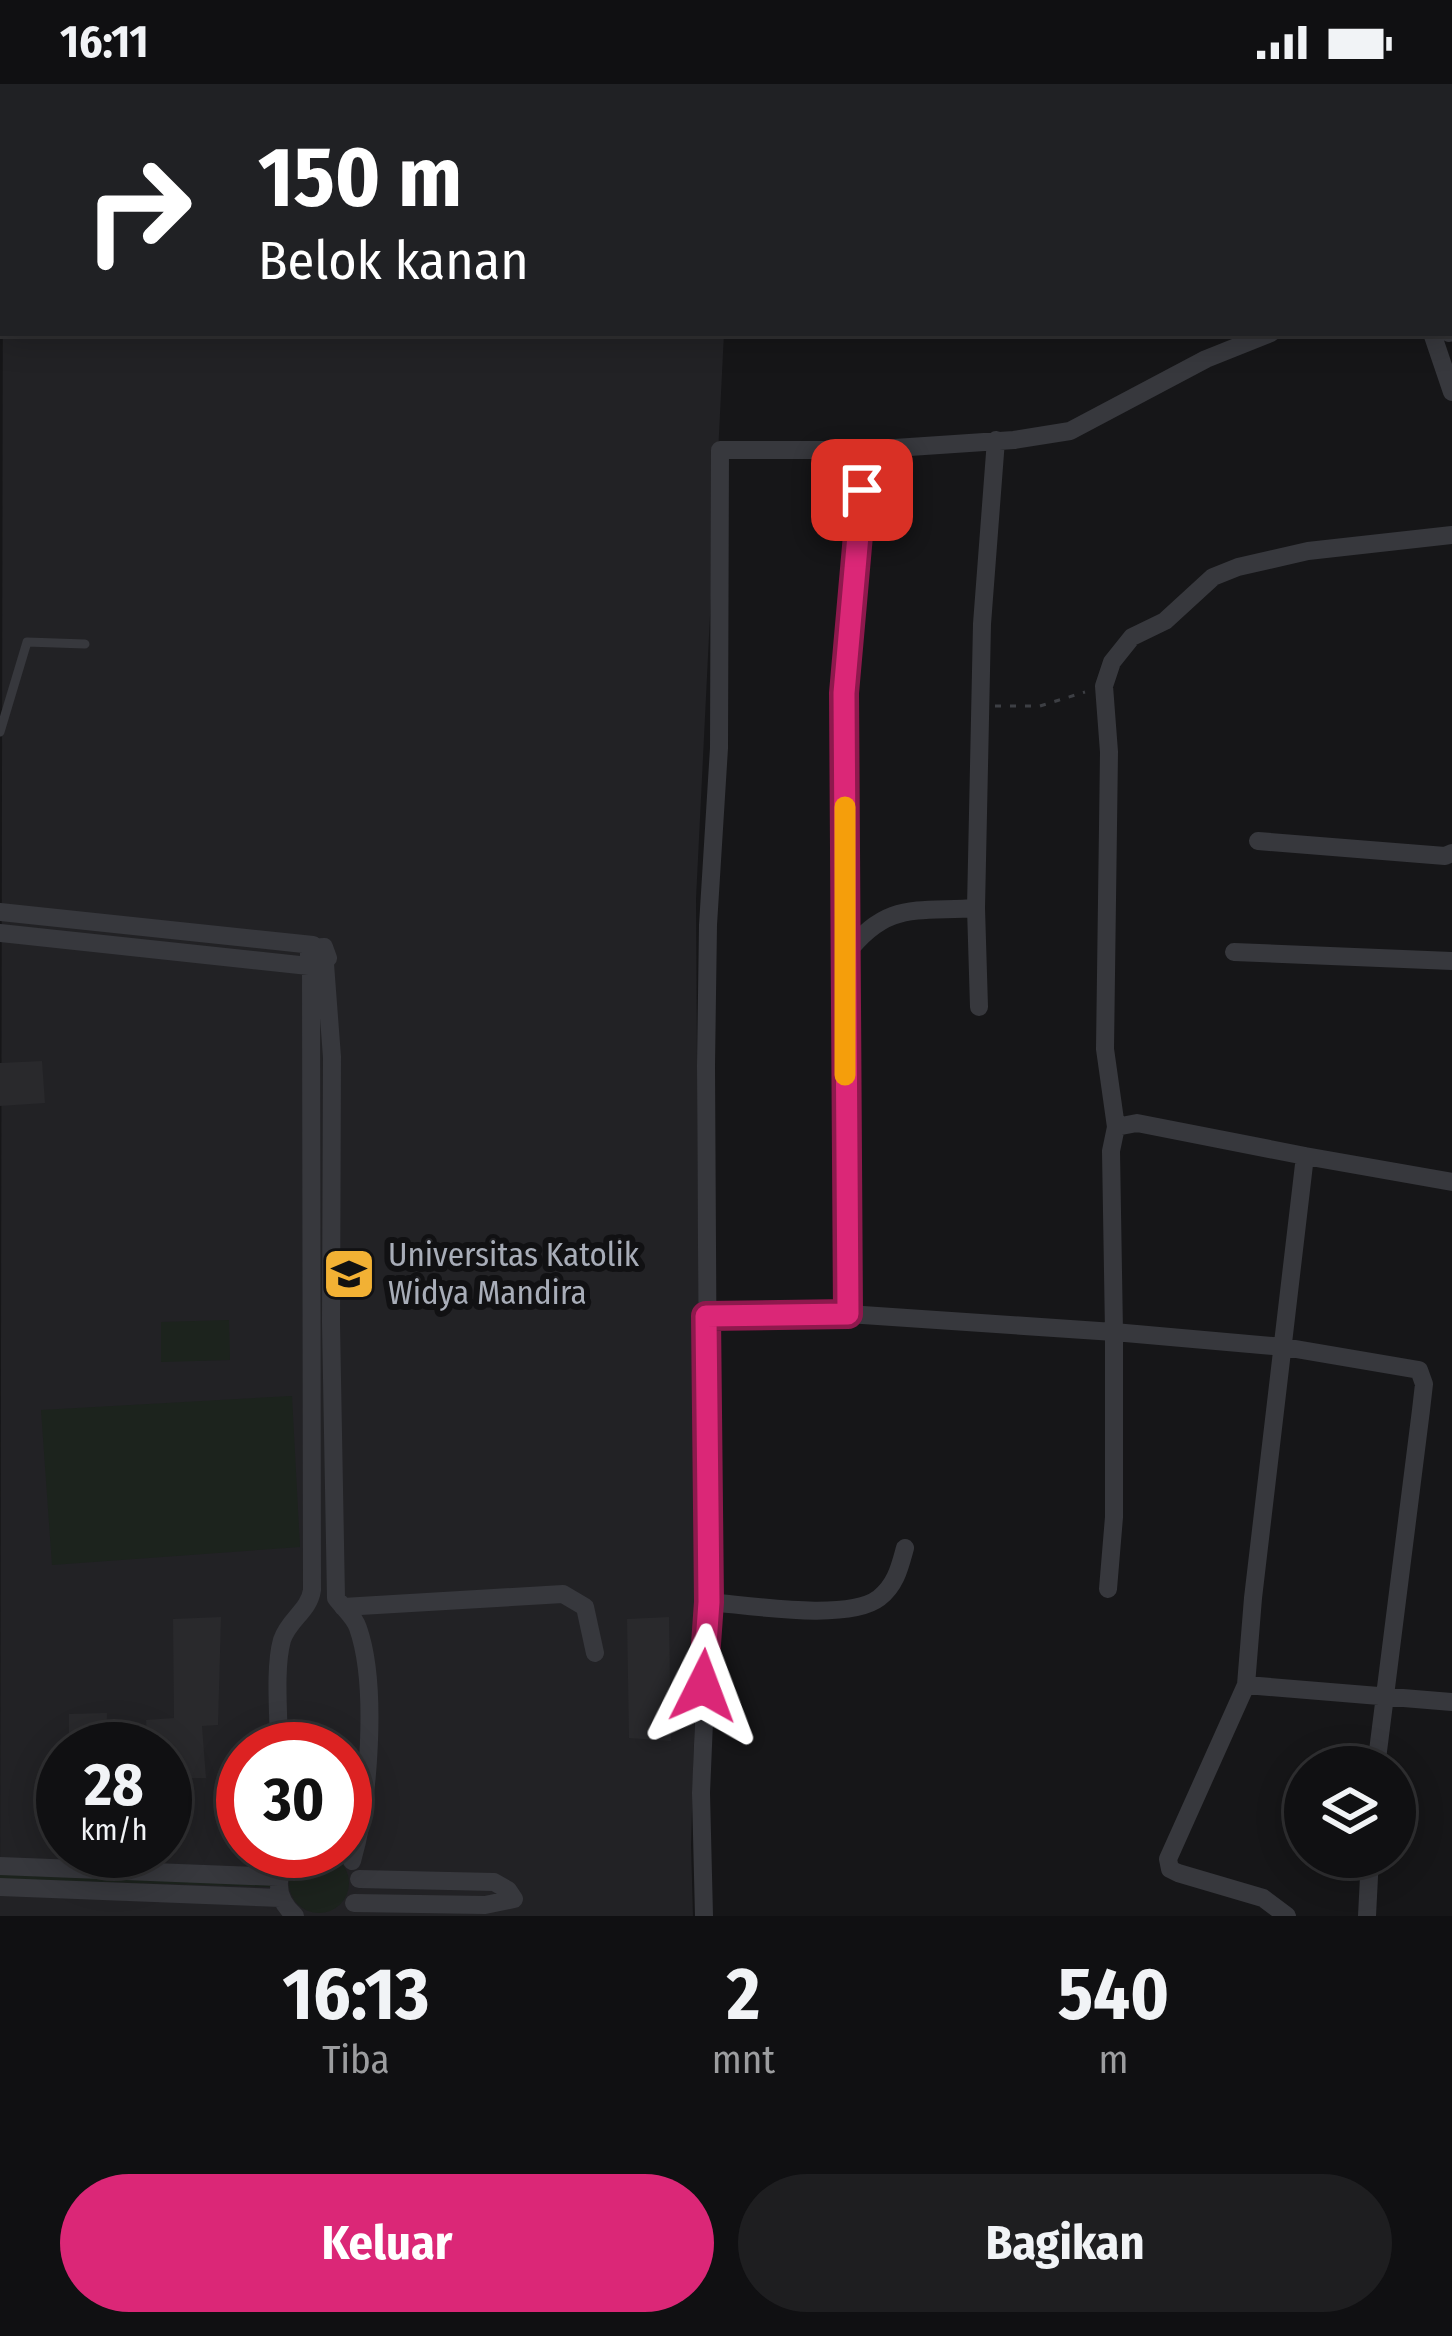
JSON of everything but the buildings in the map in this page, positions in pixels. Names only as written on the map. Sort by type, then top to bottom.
[{"type":"street","points":[[704,1916],[701,1793],[709,1602],[708,925],[719,748],[720,450],[865,449],[1070,431],[1206,359],[1264,336]]},
{"type":"street","points":[[1443,336],[1452,392]]},
{"type":"street","points":[[980,1007],[976,908],[982,624],[996,440]]},
{"type":"street","points":[[848,1314],[844,693],[865,449]]},
{"type":"street","points":[[1108,1589],[1114,1517],[1111,1172],[1116,1127],[1105,1049],[1109,752],[1104,686],[1121,647],[1165,621],[1213,577],[1308,551],[1452,535]]},
{"type":"street","points":[[1258,841],[1452,853]]},
{"type":"street","points":[[846,955],[872,925],[901,910],[976,908]]},
{"type":"street","points":[[0,912],[314,959]]},
{"type":"street","points":[[0,933],[314,959]]},
{"type":"street","points":[[1234,952],[1452,961]]},
{"type":"street","points":[[314,959],[332,1057],[336,1598],[359,1630],[367,1662],[366,1722]]},
{"type":"street","points":[[279,1722],[280,1644],[291,1621],[308,1606],[312,1590],[314,959]]},
{"type":"street","points":[[1116,1127],[1137,1123],[1452,1182]]},
{"type":"street","points":[[1287,1916],[1263,1898],[1178,1874],[1170,1869],[1168,1859],[1246,1685],[1305,1156]]},
{"type":"street","points":[[706,1316],[848,1314],[1114,1331],[1284,1347],[1414,1368],[1423,1375],[1379,1746]]},
{"type":"street","points":[[709,1602],[829,1608],[869,1604],[896,1579],[905,1547]]},
{"type":"street","points":[[343,1607],[563,1594],[585,1607],[595,1653]]},
{"type":"street","points":[[1246,1685],[1452,1702]]},
{"type":"street","points":[[0,1866],[36,1867]]},
{"type":"street","points":[[350,1878],[349,1910],[485,1905],[514,1899],[494,1882],[372,1867]]},
{"type":"street","points":[[147,1878],[147,1893]]},
{"type":"street","points":[[278,1878],[280,1898],[295,1916]]},
{"type":"street","points":[[1367,1916],[1369,1878]]},
{"type":"street","points":[[0,1887],[280,1898]]},
{"type":"lane","points":[[0,732],[27,642],[85,644]]},
{"type":"path","points":[[982,705],[1040,706],[1104,686]]},
{"type":"shaded area","name":"Universitas Katolik Widya Mandira","points":[[3,336],[724,336],[696,899],[700,1539],[693,1916],[0,1916]]},
{"type":"shaded area","points":[[229,1320],[230,1360],[161,1362],[161,1322]]},
{"type":"shaded area","points":[[292,1396],[300,1547],[52,1565],[41,1410]]},
{"type":"shaded area","points":[[0,1871],[36,1872],[36,1878],[268,1881],[271,1887],[0,1879]]},
{"type":"shaded area","points":[[290,1878],[348,1878],[347,1895],[331,1911],[307,1911],[291,1895]]},
{"type":"slow traffic","points":[[845,807],[845,1075]]},
{"type":"place","name":"Universitas Katolik Widya Mandira","points":[[349,1274]]},
{"type":"route","points":[[703,1686],[709,1602],[706,1316],[848,1314],[844,693],[862,490]]}]
